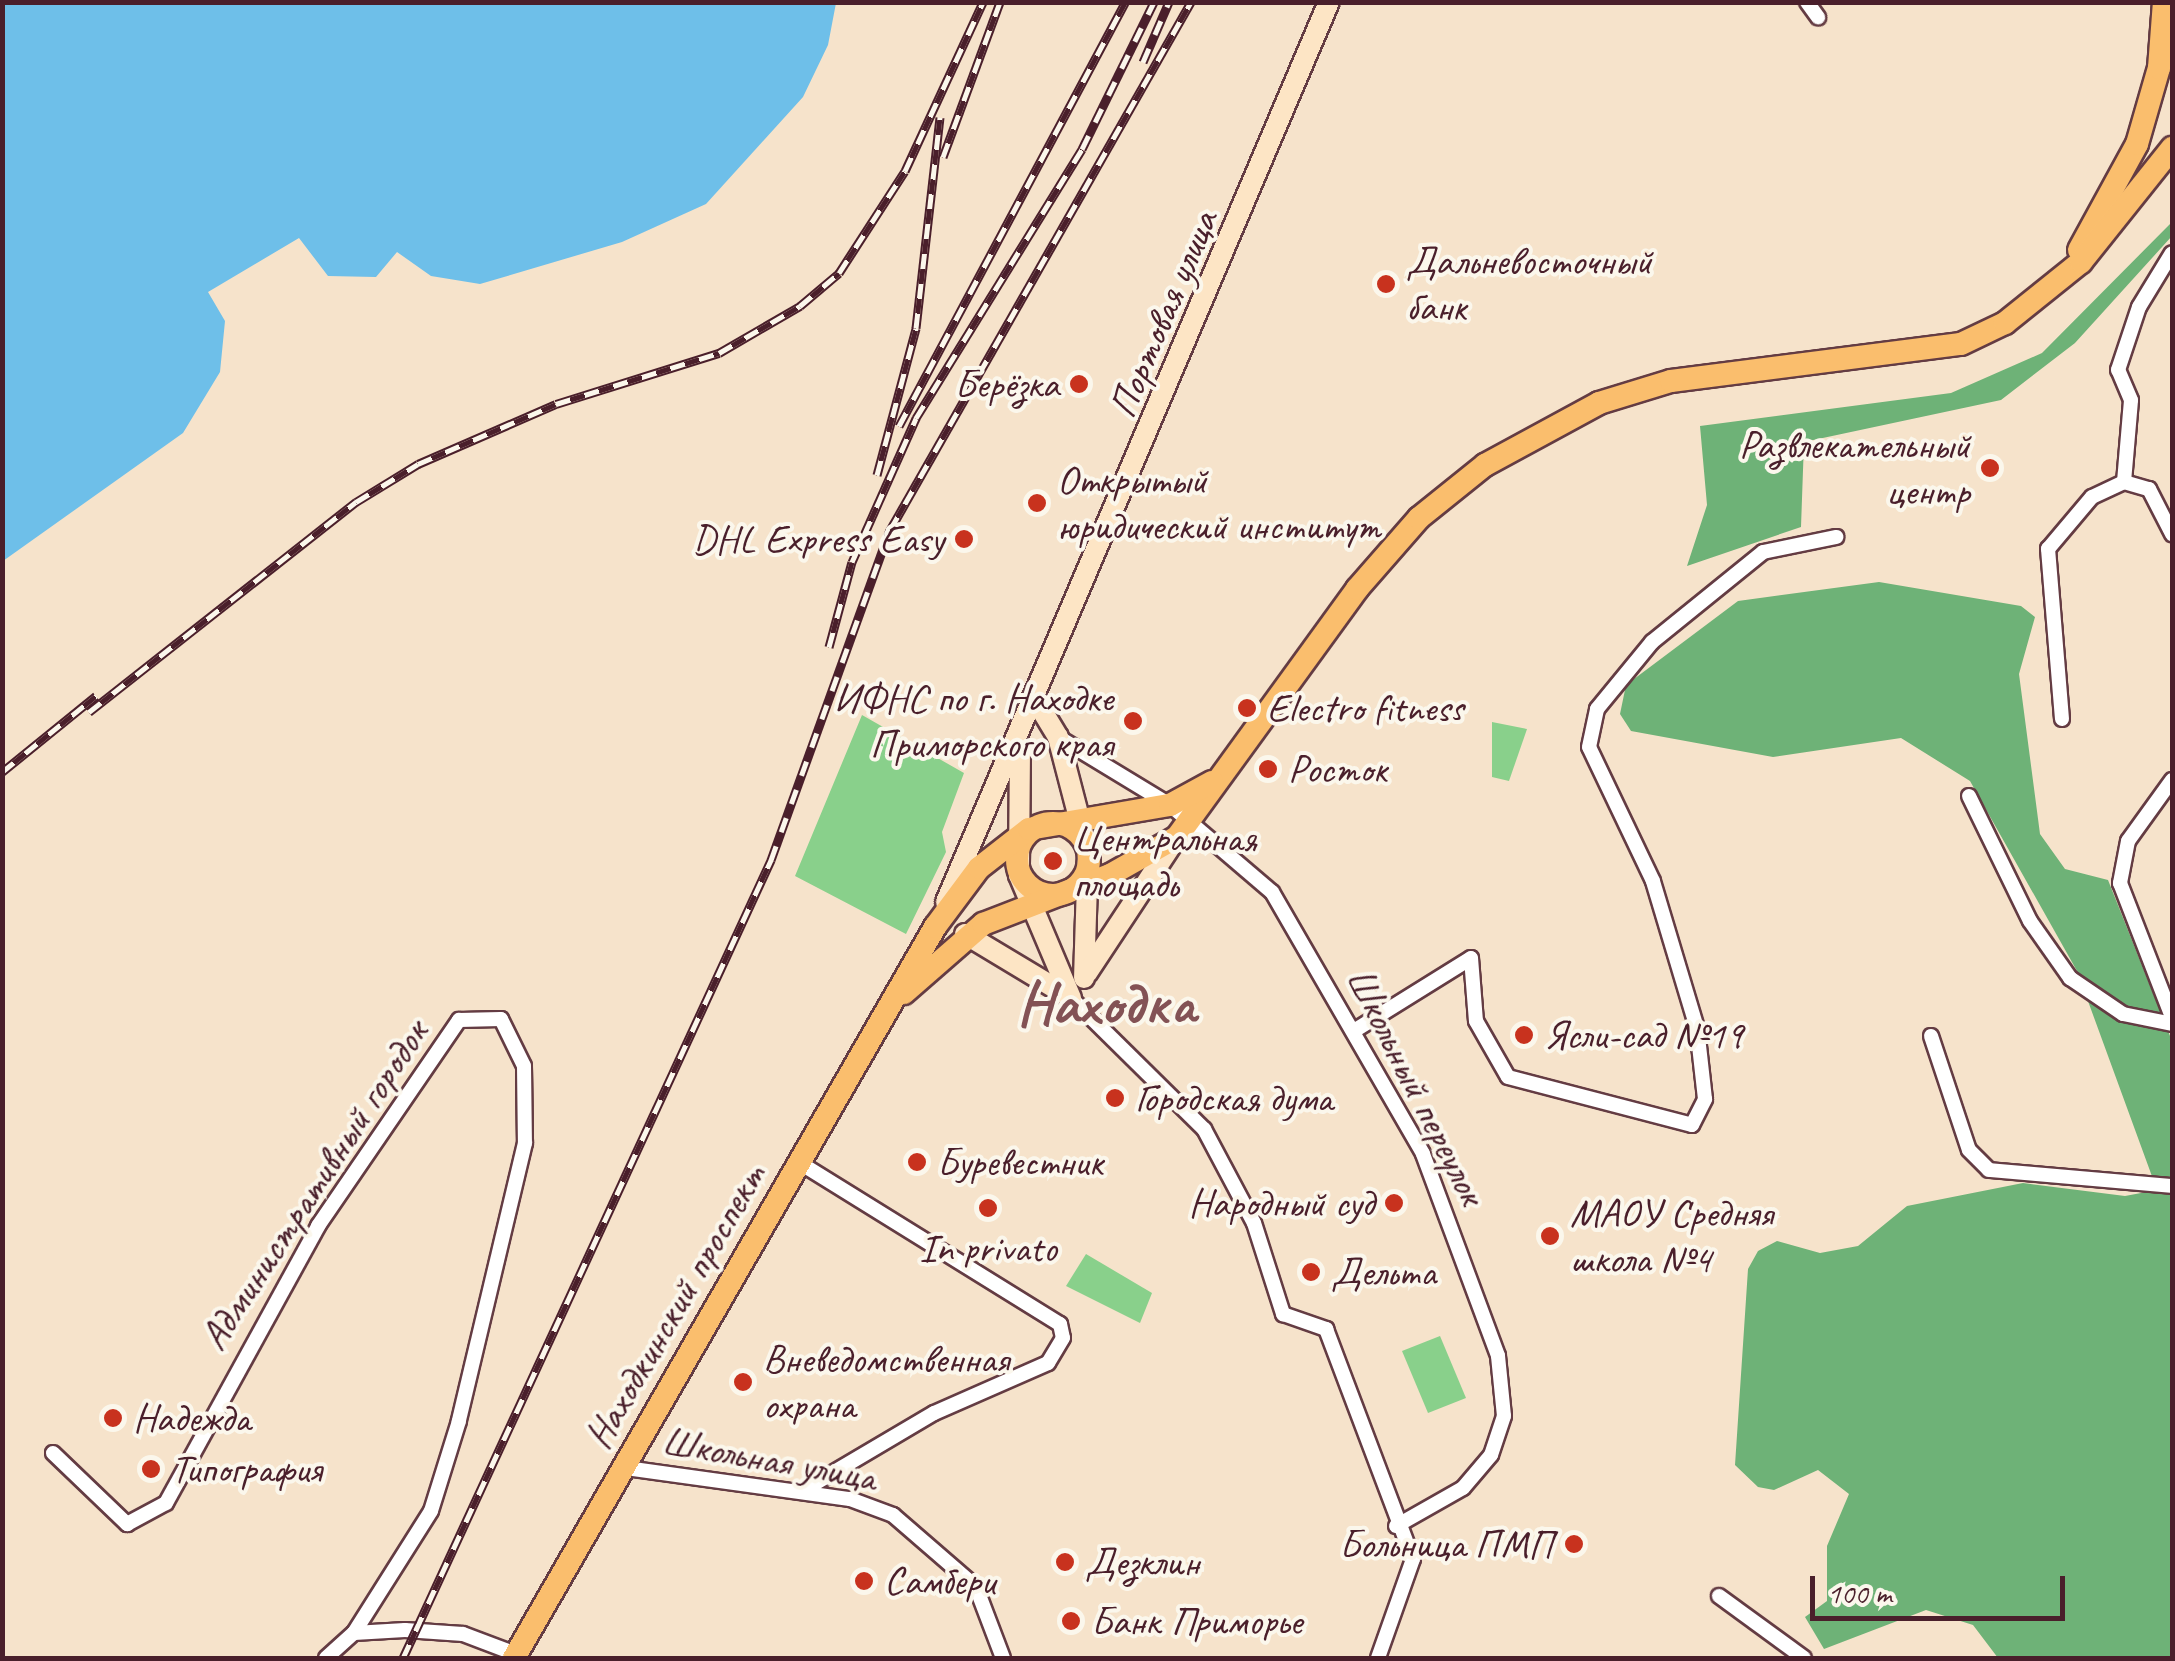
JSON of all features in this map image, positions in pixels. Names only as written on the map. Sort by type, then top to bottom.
[{"type":"main road","points":[[2039,300],[2120,181],[2170,40],[2164,2]]},
{"type":"main road","points":[[2039,300],[2114,228],[2172,148]]},
{"type":"main road","name":"Находкинский проспект","points":[[904,993],[965,934],[1092,883],[1183,829],[1390,550],[1520,443],[1598,403],[1671,382],[1961,344],[2039,300]]},
{"type":"main road","name":"Находкинский проспект","points":[[515,1656],[800,1164],[904,993],[935,927],[1015,836],[1078,816],[1170,805],[1239,754]]},
{"type":"main road","points":[[1045,824],[1077,832],[1088,852],[1086,874],[1060,894],[1029,886],[1018,866],[1026,835],[1045,824]]},
{"type":"street","name":"Портовая улица","points":[[935,927],[1021,733],[1329,2]]},
{"type":"street","points":[[1807,2],[1818,17]]},
{"type":"street","points":[[2124,482],[2131,400],[2118,370],[2139,307],[2172,252]]},
{"type":"street","points":[[2062,720],[2048,549],[2092,497],[2124,482],[2149,489],[2172,534]]},
{"type":"street","points":[[1357,1029],[1471,958],[1476,1021],[1495,1063],[1520,1087],[1692,1125],[1705,1099],[1692,1004],[1652,881],[1590,747],[1616,678],[1652,642],[1762,552],[1836,537]]},
{"type":"street","points":[[1035,699],[1058,737],[1088,852],[1092,883],[1084,978]]},
{"type":"street","points":[[1021,733],[1015,836],[1018,866],[1030,906],[1071,998]]},
{"type":"street","name":"Школьный переулок","points":[[1058,737],[1170,805],[1183,829],[1272,892],[1357,1029],[1434,1180],[1504,1385],[1491,1455],[1446,1504],[1396,1526]]},
{"type":"street","points":[[1969,796],[2030,922],[2070,978],[2124,1014],[2172,1020],[2120,883],[2128,841],[2172,780]]},
{"type":"street","points":[[1071,998],[1183,829]]},
{"type":"street","points":[[965,934],[1071,998],[1158,1078],[1219,1154],[1254,1223],[1282,1314],[1326,1329],[1396,1526],[1413,1559],[1378,1658]]},
{"type":"street","name":"Административный городок","points":[[53,1453],[127,1524],[166,1503],[318,1226],[458,1020],[501,1018],[524,1066],[525,1143],[476,1320],[460,1422],[431,1510],[354,1633],[326,1658]]},
{"type":"street","points":[[1932,1036],[1969,1150],[1989,1170],[2172,1186]]},
{"type":"street","points":[[800,1164],[1060,1324],[1063,1338],[1048,1363],[934,1413],[802,1491]]},
{"type":"street","name":"Школьная улица","points":[[626,1468],[802,1491],[893,1515],[953,1559],[976,1587],[1003,1658]]},
{"type":"street","points":[[1719,1596],[1804,1658]]},
{"type":"street","points":[[354,1633],[461,1634],[515,1656]]},
{"type":"green space","points":[[2172,222],[2172,236],[2075,343],[2001,400],[1804,442],[1801,527],[1687,566],[1707,505],[1700,426],[1951,393],[2042,353]]},
{"type":"green space","points":[[1879,582],[2021,606],[2035,617],[2019,674],[2040,834],[2065,869],[2108,880],[2172,1041],[2172,1658],[1998,1658],[1973,1625],[1926,1610],[1824,1649],[1805,1617],[1827,1601],[1827,1546],[1849,1494],[1818,1470],[1774,1490],[1758,1487],[1735,1465],[1748,1269],[1758,1251],[1777,1241],[1820,1253],[1858,1246],[1907,1206],[2023,1183],[2125,1196],[2157,1190],[2077,971],[1970,781],[1901,738],[1773,757],[1631,731],[1620,714],[1626,685],[1738,601]]},
{"type":"green space","points":[[862,715],[964,773],[942,832],[946,852],[906,934],[795,876]]},
{"type":"green space","points":[[1492,722],[1527,729],[1509,781],[1492,777]]},
{"type":"green space","points":[[1086,1254],[1152,1293],[1140,1323],[1066,1286]]},
{"type":"green space","points":[[1440,1336],[1466,1398],[1428,1413],[1402,1351]]},
{"type":"water","points":[[3,2],[836,3],[828,45],[803,97],[706,204],[622,242],[480,284],[431,276],[397,252],[376,277],[328,276],[299,238],[208,292],[225,321],[220,372],[183,433],[3,561]]},
{"type":"railway","points":[[89,712],[356,502],[418,464],[556,404],[719,353],[800,306],[839,273],[905,171],[983,2]]},
{"type":"railway","points":[[943,157],[1000,2]]},
{"type":"railway","points":[[899,426],[1125,2]]},
{"type":"railway","points":[[829,647],[852,562],[916,418],[1082,149],[1154,2]]},
{"type":"railway","points":[[1143,62],[1169,2]]},
{"type":"railway","points":[[403,1658],[771,860],[890,530],[1191,2]]},
{"type":"railway","points":[[877,475],[916,328],[940,117]]},
{"type":"railway","points":[[2,772],[96,696]]},
{"type":"place","name":"Дальневосточный банк","points":[[1386,284]]},
{"type":"place","name":"Берёзка","points":[[1079,384]]},
{"type":"place","name":"Развлекательный центр","points":[[1990,468]]},
{"type":"place","name":"Открытый юридический институт","points":[[1037,503]]},
{"type":"place","name":"DHL Express Easy","points":[[964,539]]},
{"type":"place","name":"Electro fitness","points":[[1247,708]]},
{"type":"place","name":"ИФНС по г. Находке Приморского края","points":[[1133,721]]},
{"type":"place","name":"Росток","points":[[1268,769]]},
{"type":"place","name":"Центральная площадь","points":[[1053,861]]},
{"type":"place","name":"Ясли-сад №19","points":[[1524,1035]]},
{"type":"place","name":"Городская дума","points":[[1115,1098]]},
{"type":"place","name":"Буревестник","points":[[917,1162]]},
{"type":"place","name":"Народный суд","points":[[1394,1203]]},
{"type":"place","name":"In privato","points":[[988,1208]]},
{"type":"place","name":"МАОУ Средняя школа №4","points":[[1550,1236]]},
{"type":"place","name":"Дельта","points":[[1311,1272]]},
{"type":"place","name":"Вневедомственная охрана","points":[[743,1382]]},
{"type":"place","name":"Надежда","points":[[113,1418]]},
{"type":"place","name":"Типография","points":[[151,1469]]},
{"type":"place","name":"Больница ПМП","points":[[1574,1544]]},
{"type":"place","name":"Дезклин","points":[[1065,1562]]},
{"type":"place","name":"Самбери","points":[[864,1581]]},
{"type":"place","name":"Банк Приморье","points":[[1071,1621]]},
{"type":"district","name":"Находка","points":[[1106,1003]]}]
